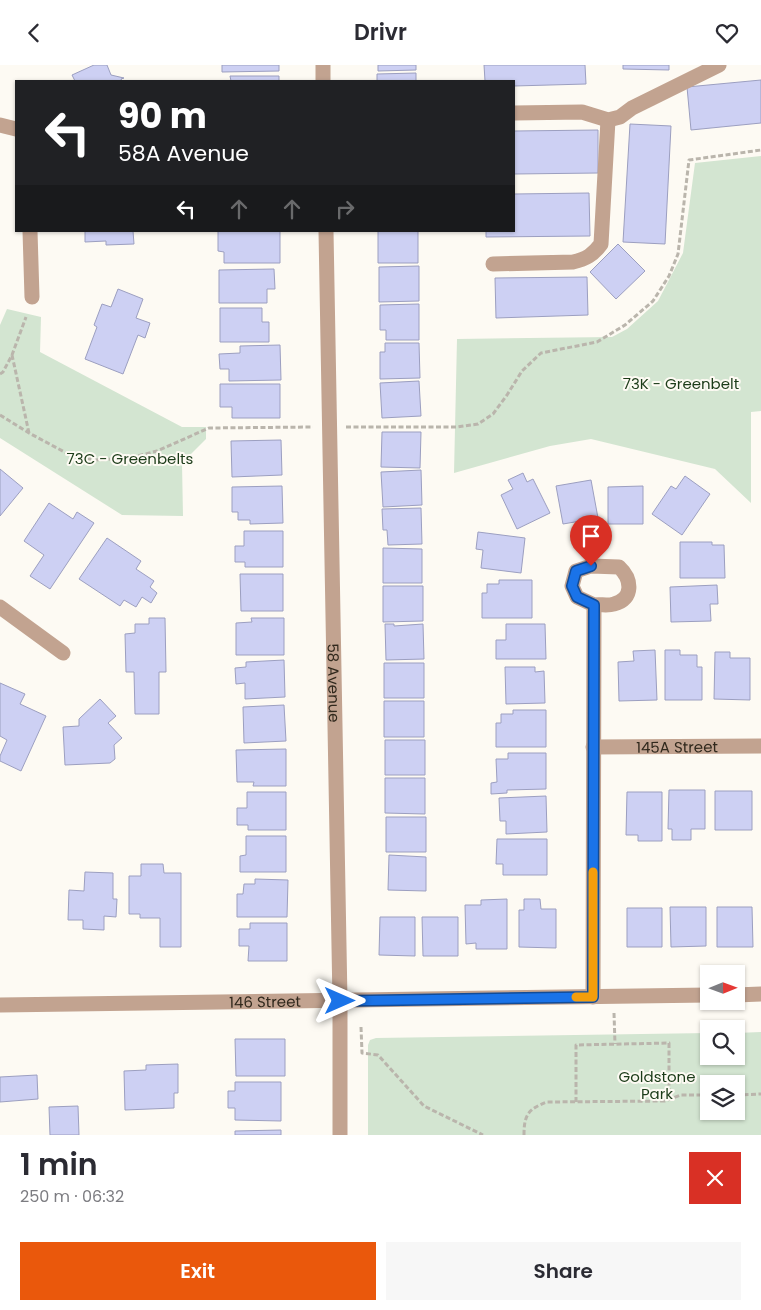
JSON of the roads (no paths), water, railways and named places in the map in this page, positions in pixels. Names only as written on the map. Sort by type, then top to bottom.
[{"type":"street","points":[[323,65],[323,80]]},
{"type":"street","points":[[515,113],[582,112],[608,120],[620,117],[632,108],[718,65]]},
{"type":"street","points":[[493,264],[574,262],[584,260],[595,252],[601,244],[608,120]]},
{"type":"street","points":[[0,125],[15,129]]},
{"type":"street","points":[[30,232],[32,297]]},
{"type":"street","name":"58 Avenue","points":[[326,232],[340,1001],[340,1135]]},
{"type":"street","points":[[593,997],[594,605]]},
{"type":"street","points":[[0,607],[62,653]]},
{"type":"street","name":"145A Street","points":[[593,747],[761,746]]},
{"type":"street","name":"146 Street","points":[[0,1005],[700,995]]},
{"type":"street","points":[[745,995],[761,995]]},
{"type":"park label","name":"73K - Greenbelt","points":[[681,383]]},
{"type":"park label","name":"73C - Greenbelts","points":[[130,458]]},
{"type":"park label","name":"Goldstone Park","points":[[657,1084]]}]
